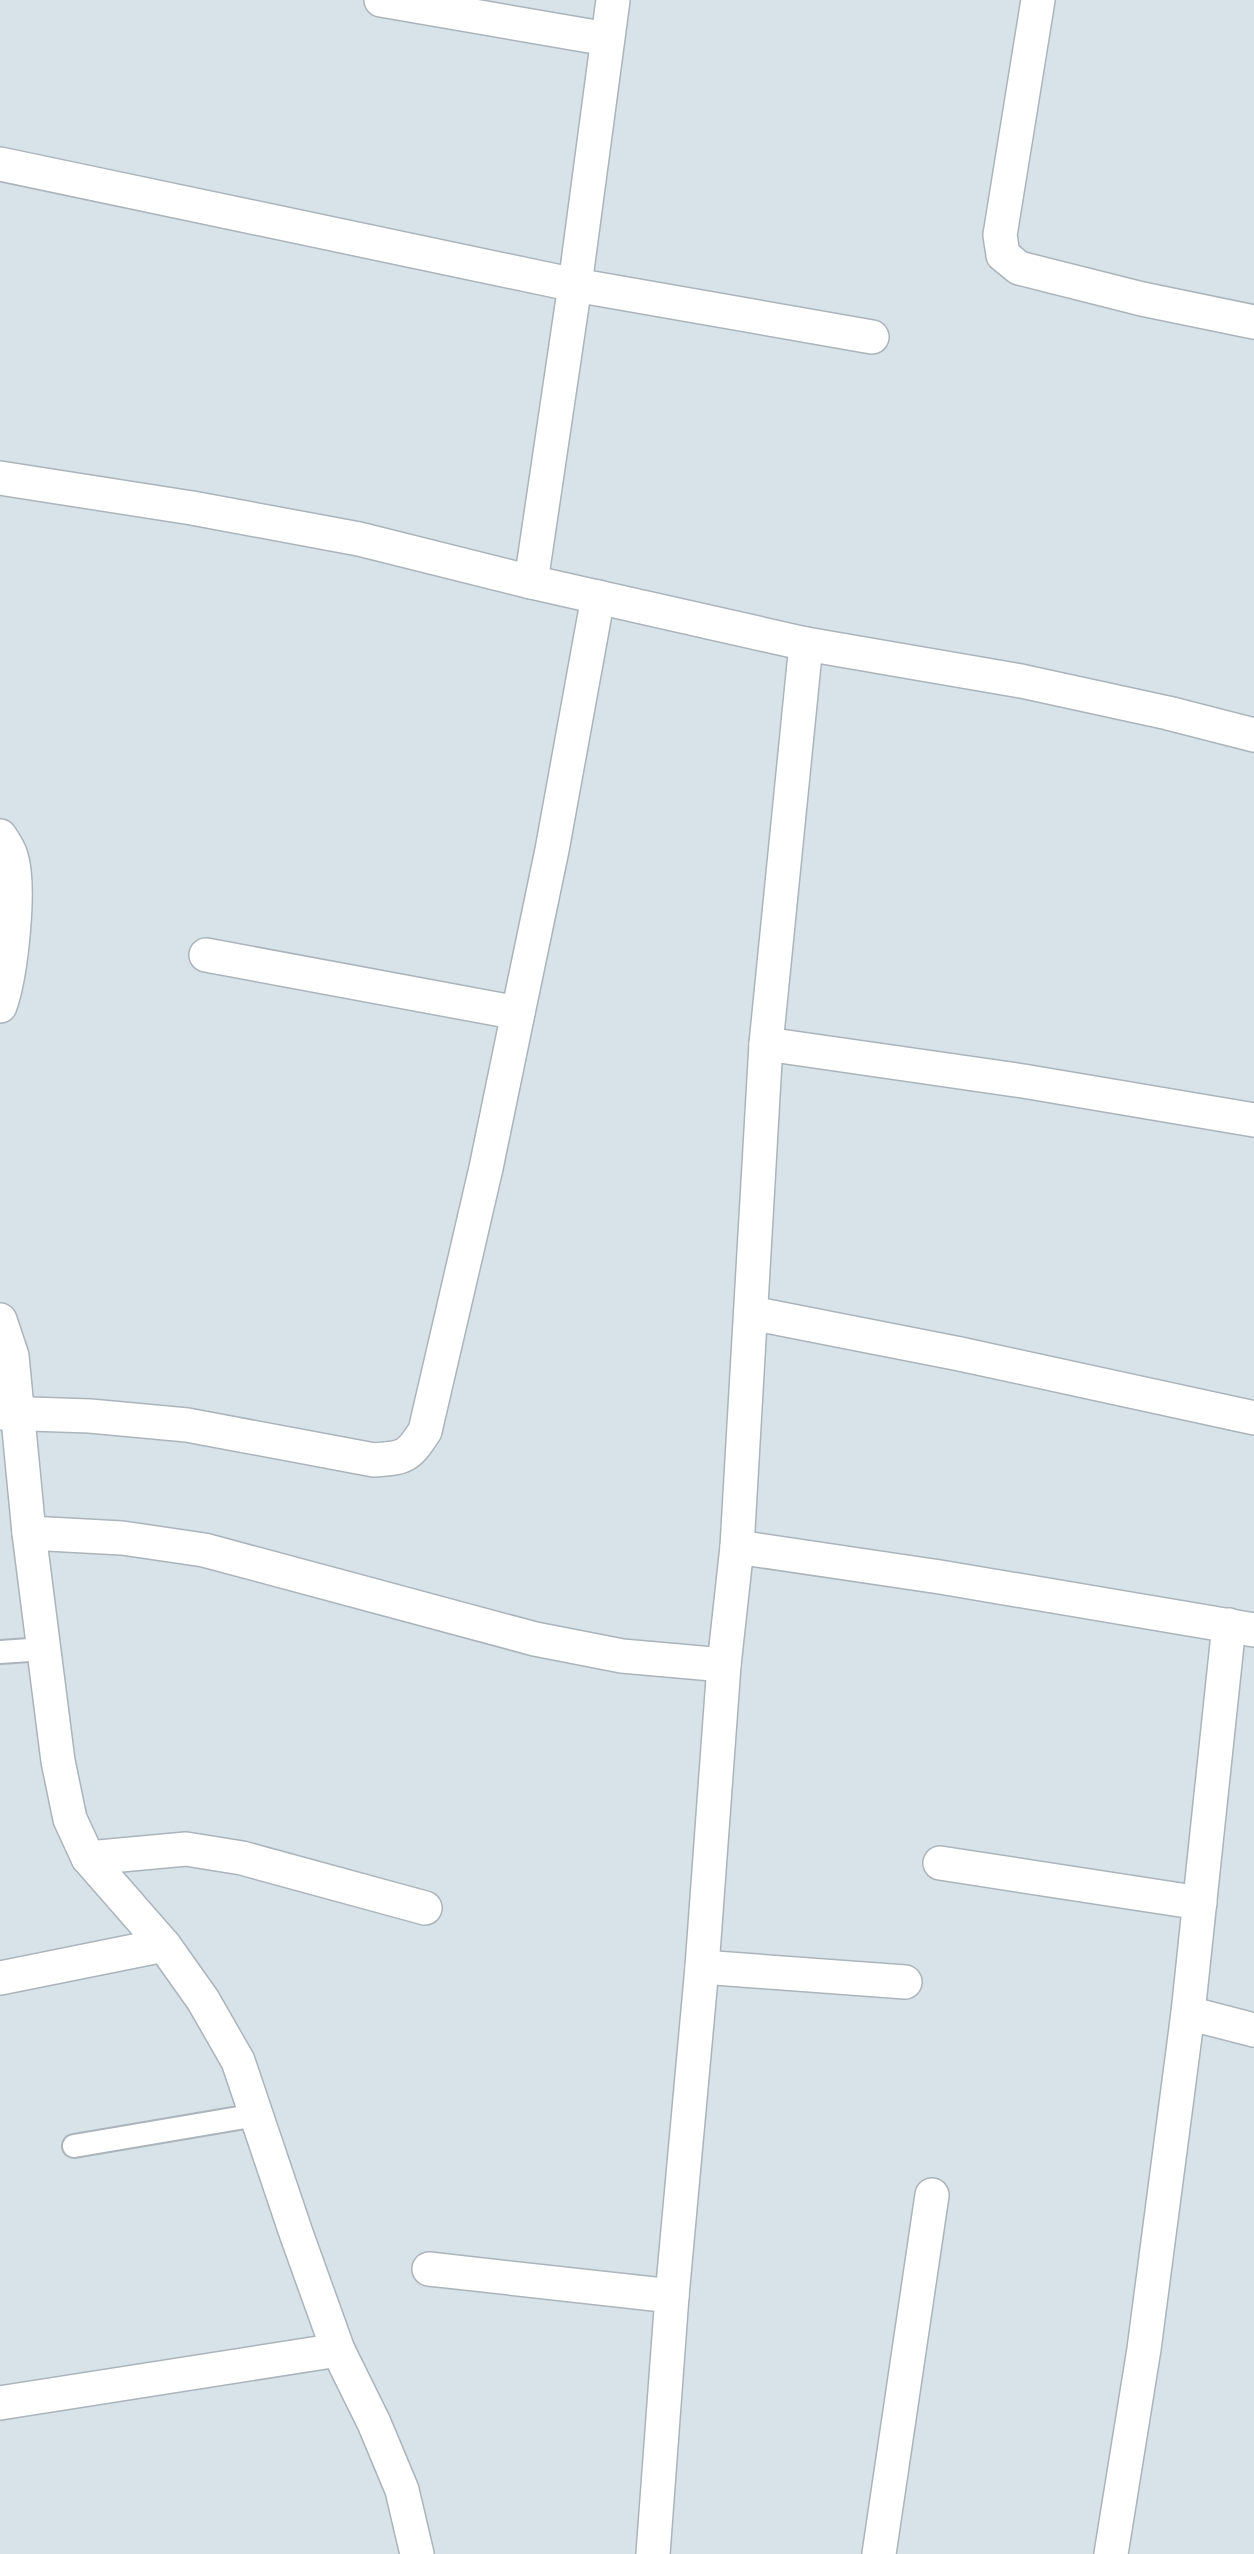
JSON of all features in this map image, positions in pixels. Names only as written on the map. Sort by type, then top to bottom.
[{"type":"street","points":[[381,0],[607,39]]},
{"type":"street","points":[[531,582],[575,285],[613,0]]},
{"type":"street","points":[[1038,0],[1000,234],[1003,255],[1018,268],[1254,322]]},
{"type":"street","points":[[0,164],[575,285],[872,338]]},
{"type":"street","points":[[0,478],[192,508],[359,539],[531,582],[806,644],[1021,681],[1168,713],[1254,735]]},
{"type":"street","points":[[9,1413],[187,1425],[374,1460],[399,1459],[413,1449],[425,1431],[483,1178],[552,850],[598,597]]},
{"type":"street","points":[[653,2554],[672,2296],[702,1967],[724,1665],[737,1547],[766,1044],[806,644]]},
{"type":"street","points":[[0,836],[11,856],[16,894],[6,937],[6,990],[0,1006]]},
{"type":"street","points":[[206,955],[518,1013]]},
{"type":"street","points":[[766,1044],[1023,1081],[1254,1120]]},
{"type":"street","points":[[751,1313],[960,1354],[1254,1418]]},
{"type":"street","points":[[0,1320],[12,1356],[9,1413],[29,1533],[58,1761],[70,1819],[88,1858],[164,1945],[203,2000],[238,2061],[338,2350],[374,2423],[402,2490],[417,2554]]},
{"type":"street","points":[[29,1533],[122,1538],[204,1550],[535,1639],[622,1656],[724,1665]]},
{"type":"street","points":[[737,1547],[1241,1627],[1200,1903],[1144,2349],[1110,2554]]},
{"type":"street","points":[[88,1858],[186,1849],[242,1858],[425,1908]]},
{"type":"street","points":[[940,1863],[1200,1903]]},
{"type":"street","points":[[0,1978],[164,1945]]},
{"type":"street","points":[[702,1967],[905,1982]]},
{"type":"street","points":[[1188,2013],[1254,2030]]},
{"type":"street","points":[[879,2554],[932,2195]]},
{"type":"street","points":[[429,2269],[672,2296]]},
{"type":"street","points":[[0,2403],[338,2350]]},
{"type":"lane","points":[[0,1652],[44,1649]]},
{"type":"lane","points":[[74,2146],[256,2115]]}]
